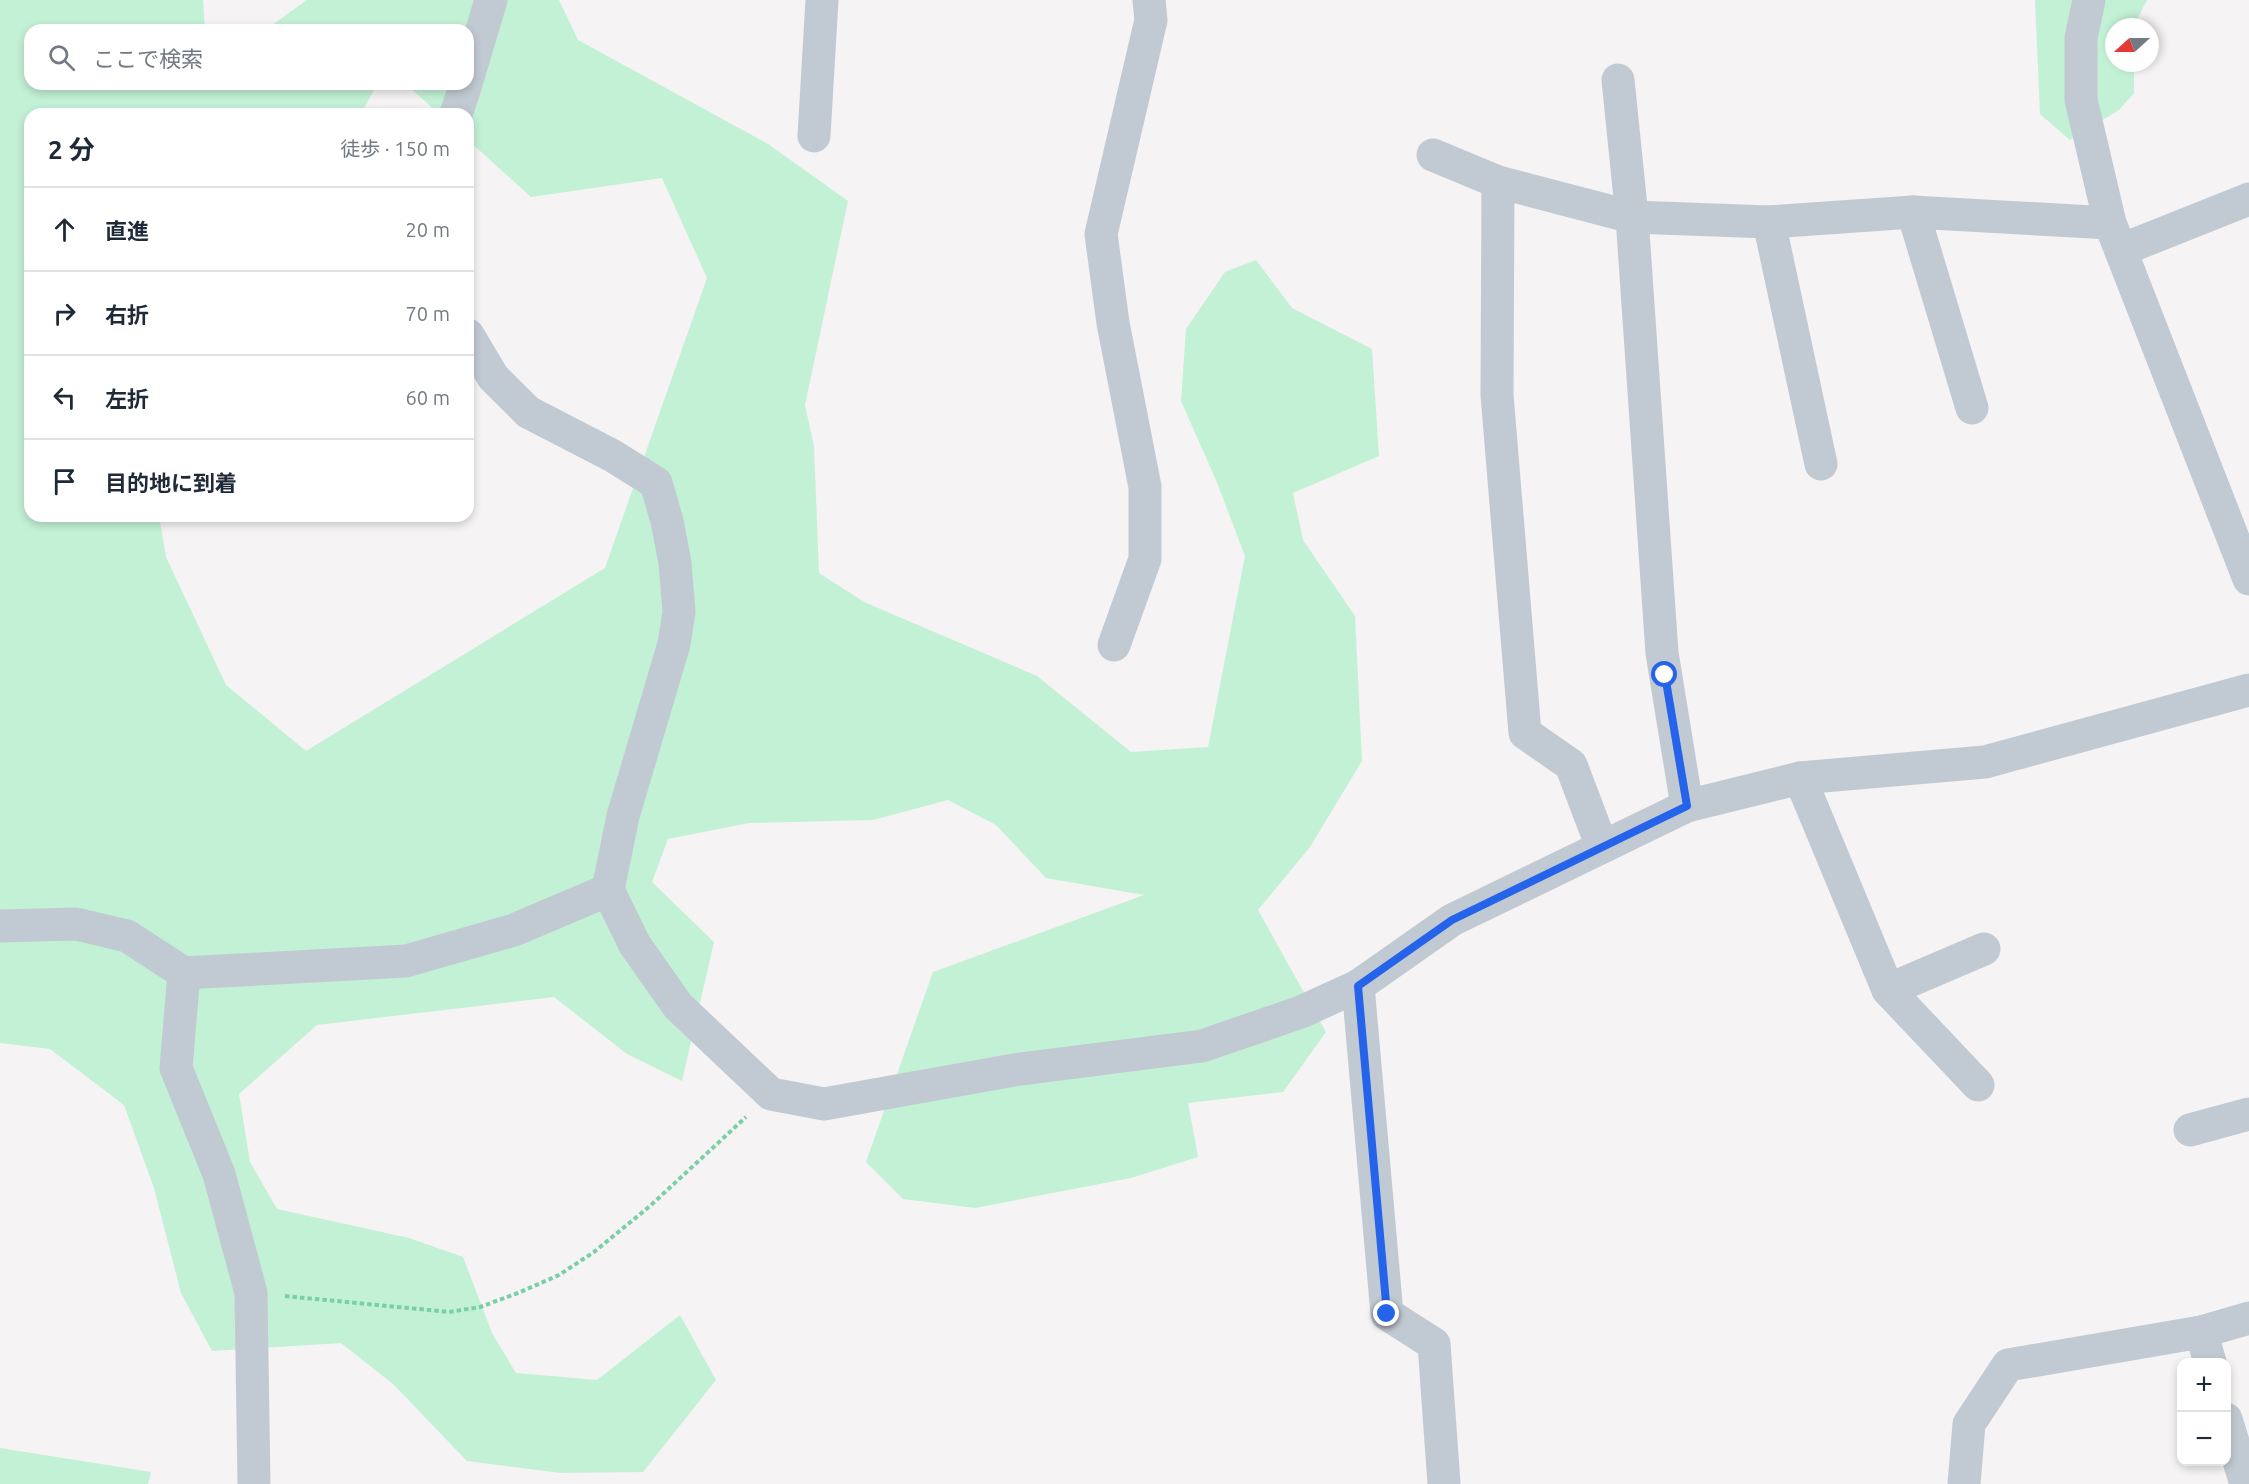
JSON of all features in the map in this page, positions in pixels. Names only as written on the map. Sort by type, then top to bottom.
[{"type":"street","points":[[474,56],[491,0]]},
{"type":"street","points":[[814,136],[822,0]]},
{"type":"street","points":[[1113,645],[1146,560],[1145,487],[1113,323],[1101,234],[1151,20],[1149,0]]},
{"type":"street","points":[[2090,0],[2081,38],[2081,100],[2116,237],[2249,579]]},
{"type":"street","points":[[1618,80],[1632,218],[1662,653],[1687,806]]},
{"type":"street","points":[[458,108],[464,90]]},
{"type":"street","points":[[1433,155],[1498,182],[1632,218],[1769,222],[1913,212],[2116,237],[2249,199]]},
{"type":"street","points":[[1498,182],[1497,395],[1525,733],[1571,765],[1602,847]]},
{"type":"street","points":[[1913,212],[1972,408]]},
{"type":"street","points":[[1769,222],[1821,464]]},
{"type":"street","points":[[474,345],[493,377],[528,412],[613,456],[656,483],[667,521],[675,563],[679,612],[676,633],[622,816],[609,890],[635,945],[678,1006],[771,1094],[824,1104],[1014,1071],[1202,1046],[1301,1012],[1358,986],[1452,920],[1687,806],[1800,778],[1985,762],[2249,690]]},
{"type":"street","points":[[1800,778],[1888,990],[1978,1085]]},
{"type":"street","points":[[0,926],[76,924],[127,936],[184,973],[406,961],[514,930],[609,890]]},
{"type":"street","points":[[1888,990],[1984,950]]},
{"type":"street","points":[[184,973],[176,1068],[219,1174],[250,1293],[254,1484]]},
{"type":"street","points":[[1358,986],[1387,1314],[1434,1344],[1444,1484]]},
{"type":"street","points":[[2190,1130],[2249,1114]]},
{"type":"street","points":[[1964,1484],[1969,1424],[2008,1365],[2201,1332],[2249,1318]]},
{"type":"street","points":[[2201,1332],[2209,1358]]},
{"type":"street","points":[[2231,1435],[2246,1484]]},
{"type":"path","points":[[250,1293],[450,1312],[480,1307],[518,1293],[559,1275],[594,1252],[650,1206],[771,1094]]},
{"type":"green space","points":[[0,0],[203,0],[205,24],[24,24],[24,90],[374,90],[364,108],[24,108],[24,522],[160,522],[166,557],[226,685],[306,751],[605,568],[707,278],[662,178],[531,197],[474,145],[474,108],[432,108],[413,90],[474,90],[474,24],[273,24],[307,0],[559,0],[578,40],[768,144],[848,201],[805,405],[814,446],[819,573],[864,602],[1037,676],[1131,752],[1208,747],[1245,556],[1216,480],[1181,401],[1186,329],[1225,272],[1256,260],[1292,308],[1372,349],[1379,456],[1293,493],[1303,540],[1355,616],[1362,761],[1310,847],[1258,910],[1326,1032],[1283,1092],[1188,1103],[1198,1157],[1131,1178],[975,1208],[903,1199],[866,1162],[933,972],[1144,895],[1046,878],[996,825],[948,800],[873,820],[749,823],[668,839],[652,882],[714,942],[682,1081],[627,1054],[554,997],[317,1025],[239,1094],[250,1162],[277,1209],[409,1238],[463,1257],[492,1333],[516,1373],[597,1380],[680,1315],[716,1380],[643,1472],[561,1473],[467,1461],[393,1384],[341,1343],[212,1351],[181,1293],[154,1188],[124,1105],[50,1049],[0,1043]]},
{"type":"green space","points":[[2035,0],[2147,0],[2138,18],[2105,18],[2105,72],[2134,72],[2134,93],[2119,110],[2070,140],[2040,114]]},
{"type":"green space","points":[[0,1448],[151,1472],[148,1484],[0,1484]]},
{"type":"route","points":[[1387,1314],[1358,986],[1452,920],[1687,806],[1665,675]]}]
